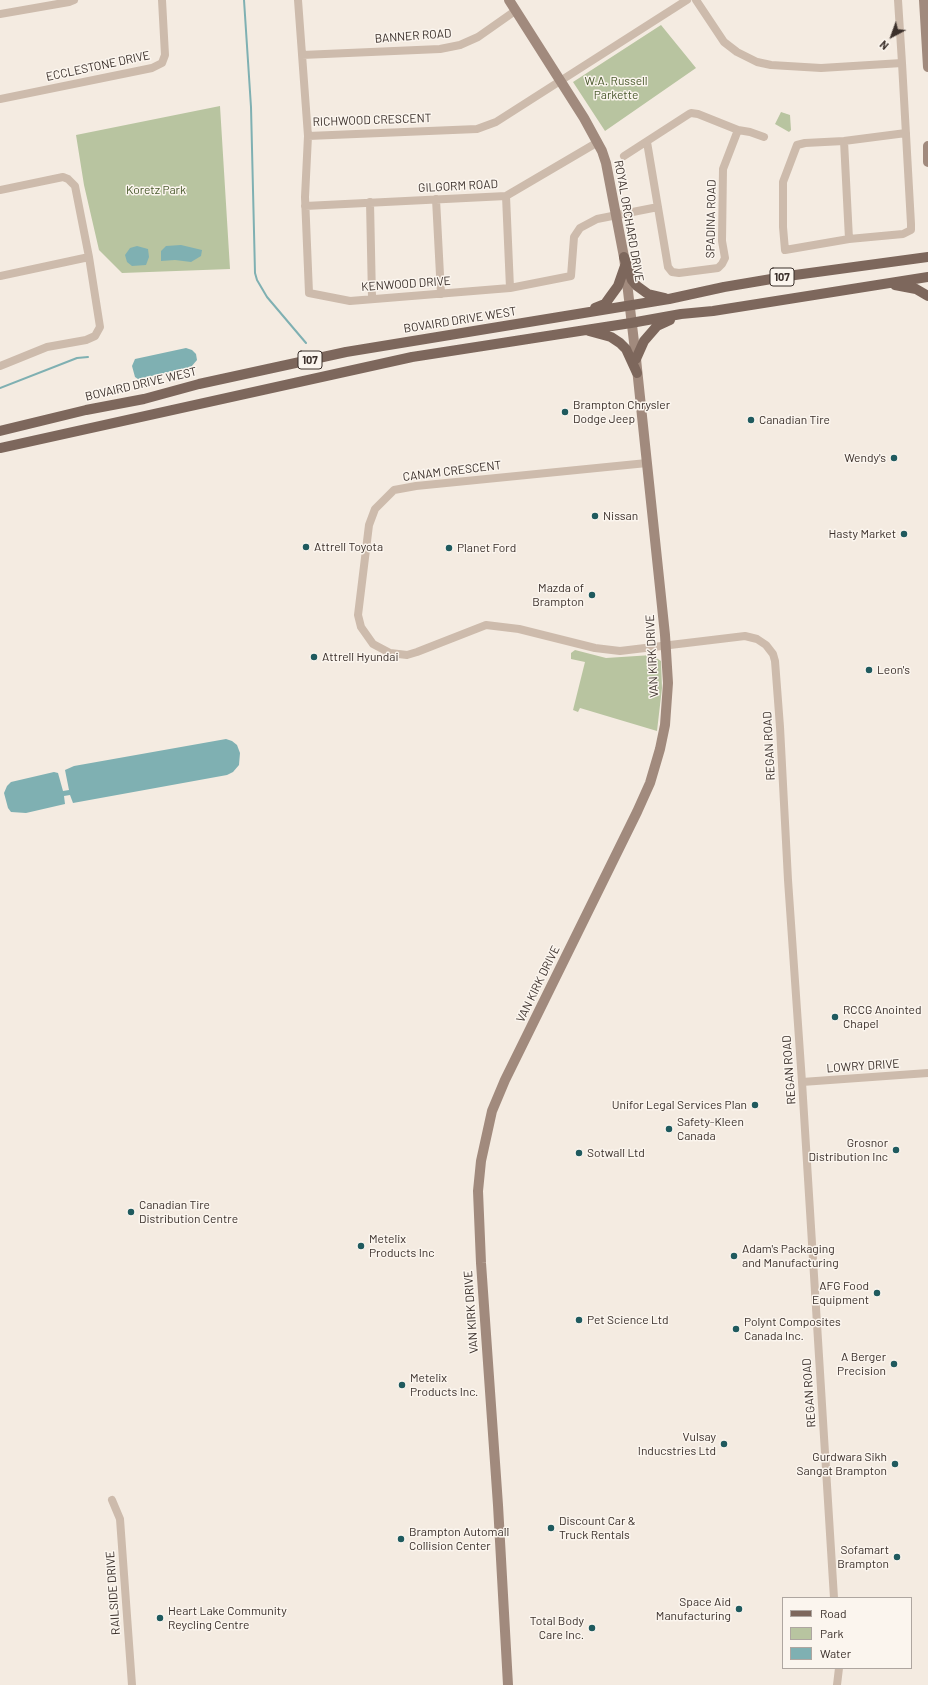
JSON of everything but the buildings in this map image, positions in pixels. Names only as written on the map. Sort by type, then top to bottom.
[{"type":"main road","name":"BOVAIRD DRIVE WEST","points":[[0,431],[199,384],[346,352],[629,306],[724,287],[795,275],[928,257]]},
{"type":"main road","points":[[624,262],[632,280],[637,286],[648,294],[669,299]]},
{"type":"main road","points":[[583,313],[605,304],[618,286],[624,262]]},
{"type":"main road","name":"107","points":[[0,448],[412,357],[681,314],[713,312],[928,277]]},
{"type":"main road","points":[[888,283],[916,289],[928,296]]},
{"type":"main road","points":[[636,359],[644,341],[657,326],[681,314]]},
{"type":"main road","points":[[585,330],[616,339],[626,349],[637,373]]},
{"type":"street","points":[[0,14],[74,0]]},
{"type":"street","name":"ECCLESTONE DRIVE","points":[[0,99],[152,68],[162,63],[165,55],[162,0]]},
{"type":"street","name":"RICHWOOD CRESCENT","points":[[298,0],[308,136],[477,129],[496,122],[687,0]]},
{"type":"street","name":"ROYAL ORCHARD DRIVE","points":[[509,0],[598,142],[606,163],[616,214],[624,262],[629,306]]},
{"type":"street","points":[[696,0],[724,42],[737,52],[757,62],[772,65],[821,68],[902,63]]},
{"type":"street","points":[[898,0],[906,133],[911,230],[903,234],[850,239],[785,250],[783,227],[783,182],[797,145],[906,133]]},
{"type":"street","points":[[924,0],[928,67]]},
{"type":"street","name":"BANNER ROAD","points":[[302,55],[440,49],[460,45],[478,37],[515,11]]},
{"type":"street","points":[[624,156],[693,113],[738,130],[748,131],[764,137]]},
{"type":"street","name":"SPADINA ROAD","points":[[647,142],[667,264],[670,270],[676,273],[682,273],[714,269],[722,264],[725,258],[722,241],[724,169],[738,130]]},
{"type":"street","name":"KENWOOD DRIVE","points":[[308,136],[305,206],[309,293],[350,301],[372,298],[510,288],[572,276],[574,237],[580,228],[597,219],[616,214]]},
{"type":"street","points":[[844,141],[850,239]]},
{"type":"street","name":"GILGORM ROAD","points":[[305,206],[506,196],[598,142]]},
{"type":"street","points":[[928,146],[928,162]]},
{"type":"street","points":[[0,190],[62,178],[68,180],[75,186],[100,327],[95,336],[86,340],[47,347],[0,366]]},
{"type":"street","points":[[506,196],[510,288]]},
{"type":"street","points":[[436,199],[441,294]]},
{"type":"street","points":[[370,202],[372,298]]},
{"type":"street","points":[[616,214],[658,207]]},
{"type":"street","points":[[0,276],[88,257]]},
{"type":"street","name":"VAN KIRK DRIVE","points":[[508,1685],[498,1506],[481,1263],[478,1198],[481,1161],[492,1112],[505,1080],[628,831],[650,783],[665,725],[668,683],[666,646],[636,359],[629,306]]},
{"type":"street","name":"CANAM CRESCENT","points":[[647,463],[416,486],[394,490],[375,509],[369,525],[358,615],[361,627],[373,644],[395,654],[407,655],[417,652],[486,625],[519,629],[595,648],[620,651],[666,646]]},
{"type":"street","name":"REGAN ROAD","points":[[666,646],[745,636],[757,639],[766,645],[775,661],[834,1597]]},
{"type":"street","name":"LOWRY DRIVE","points":[[802,1082],[927,1074]]},
{"type":"street","name":"RAILSIDE DRIVE","points":[[112,1500],[120,1519],[132,1685]]},
{"type":"street","points":[[837,1685],[839,1669]]},
{"type":"green space","name":"W.A. Russell Parkette","points":[[661,25],[696,68],[605,131],[573,82]]},
{"type":"green space","name":"Koretz Park","points":[[220,106],[230,269],[122,273],[99,250],[84,185],[76,135]]},
{"type":"green space","points":[[781,112],[790,115],[791,130],[789,132],[775,124]]},
{"type":"green space","points":[[575,650],[606,658],[652,655],[661,661],[662,688],[657,731],[580,708],[578,712],[573,710],[585,662],[571,659],[571,653]]},
{"type":"water","points":[[181,245],[202,250],[201,256],[191,262],[175,260],[161,261],[161,251],[166,246]]},
{"type":"water","points":[[137,246],[148,249],[149,257],[146,265],[132,266],[127,262],[125,255],[130,248]]},
{"type":"water","points":[[186,348],[192,350],[196,354],[197,360],[191,367],[138,379],[135,377],[132,366],[135,359]]},
{"type":"water","points":[[226,739],[237,745],[240,753],[239,765],[233,772],[227,775],[73,803],[70,795],[64,796],[65,804],[26,813],[11,812],[8,808],[4,793],[7,786],[11,782],[54,772],[58,773],[63,791],[69,790],[65,770],[74,766]]},
{"type":"waterway","points":[[244,0],[251,107],[255,273],[257,280],[267,297],[306,343]]},
{"type":"waterway","points":[[0,388],[77,358],[88,357]]},
{"type":"place","name":"Brampton Chrysler Dodge Jeep","points":[[565,412]]},
{"type":"place","name":"Canadian Tire","points":[[751,420]]},
{"type":"place","name":"Wendy's","points":[[894,458]]},
{"type":"place","name":"Nissan","points":[[595,516]]},
{"type":"place","name":"Hasty Market","points":[[904,534]]},
{"type":"place","name":"Attrell Toyota","points":[[306,547]]},
{"type":"place","name":"Planet Ford","points":[[449,548]]},
{"type":"place","name":"Mazda of Brampton","points":[[592,595]]},
{"type":"place","name":"Attrell Hyundai","points":[[314,657]]},
{"type":"place","name":"Leon's","points":[[869,670]]},
{"type":"place","name":"RCCG Anointed Chapel","points":[[835,1017]]},
{"type":"place","name":"Unifor Legal Services Plan","points":[[755,1105]]},
{"type":"place","name":"Safety-Kleen Canada","points":[[669,1129]]},
{"type":"place","name":"Grosnor Distribution Inc","points":[[896,1150]]},
{"type":"place","name":"Sotwall Ltd","points":[[579,1153]]},
{"type":"place","name":"Canadian Tire Distribution Centre","points":[[131,1212]]},
{"type":"place","name":"Metelix Products Inc","points":[[361,1246]]},
{"type":"place","name":"Adam's Packaging and Manufacturing","points":[[734,1256]]},
{"type":"place","name":"AFG Food Equipment","points":[[877,1293]]},
{"type":"place","name":"Pet Science Ltd","points":[[579,1320]]},
{"type":"place","name":"Polynt Composites Canada Inc.","points":[[736,1329]]},
{"type":"place","name":"A Berger Precision","points":[[894,1364]]},
{"type":"place","name":"Metelix Products Inc.","points":[[402,1385]]},
{"type":"place","name":"Vulsay Inducstries Ltd","points":[[724,1444]]},
{"type":"place","name":"Gurdwara Sikh Sangat Brampton","points":[[895,1464]]},
{"type":"place","name":"Discount Car & Truck Rentals","points":[[551,1528]]},
{"type":"place","name":"Brampton Automall Collision Center","points":[[401,1539]]},
{"type":"place","name":"Sofamart Brampton","points":[[897,1557]]},
{"type":"place","name":"Space Aid Manufacturing","points":[[739,1609]]},
{"type":"place","name":"Heart Lake Community Reycling Centre","points":[[160,1618]]},
{"type":"place","name":"Total Body Care Inc.","points":[[592,1628]]}]
